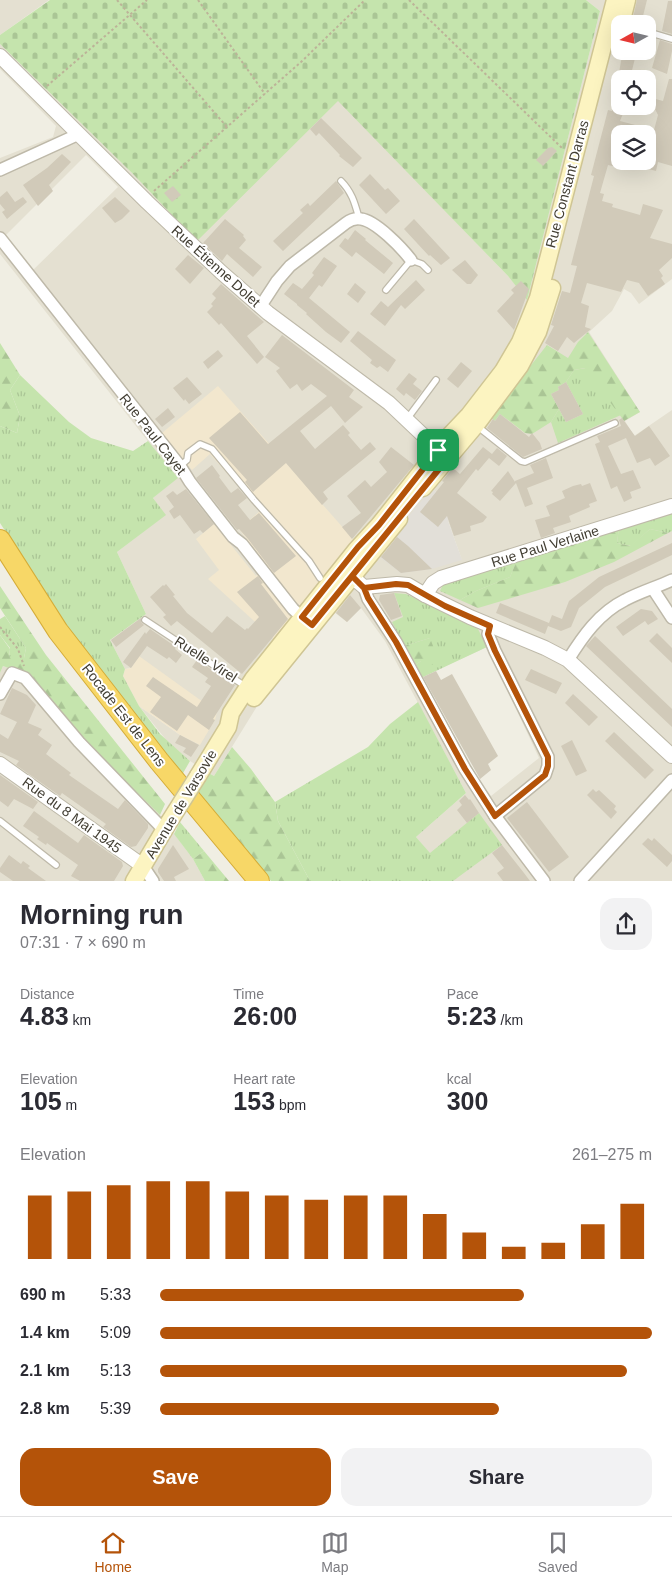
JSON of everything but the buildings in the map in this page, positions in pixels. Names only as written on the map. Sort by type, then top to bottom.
[{"type":"highway","name":"Rocade Est de Lens","points":[[0,540],[64,639],[160,761],[259,881]]},
{"type":"highway","name":"Rocade Est de Lens","points":[[0,566],[47,637],[107,717],[243,881]]},
{"type":"main road","name":"Rue Constant Darras","points":[[514,365],[520,342],[538,298],[616,0]]},
{"type":"main road","name":"Rue Constant Darras","points":[[623,15],[627,0]]},
{"type":"main road","name":"Rue Constant Darras","points":[[514,365],[538,332],[546,308],[611,60]]},
{"type":"main road","points":[[443,454],[469,414],[514,365]]},
{"type":"main road","points":[[443,454],[476,424],[514,365]]},
{"type":"main road","name":"Avenue de Varsovie","points":[[134,881],[228,727],[241,718],[251,691],[443,454]]},
{"type":"street","name":"Rue Étienne Dolet","points":[[0,56],[144,200],[260,307],[388,403],[443,454]]},
{"type":"street","points":[[0,170],[79,134]]},
{"type":"street","points":[[260,307],[277,281],[290,266],[346,223],[359,218],[368,221],[385,233],[398,244],[411,260]]},
{"type":"street","name":"Rue Paul Cayet","points":[[0,238],[180,466],[190,482],[233,537],[242,544],[293,609],[307,621]]},
{"type":"street","name":"Rue Paul Verlaine","points":[[425,595],[433,583],[441,578],[672,506]]},
{"type":"street","points":[[346,572],[364,588],[368,598],[396,642],[465,769],[495,816],[544,881]]},
{"type":"street","points":[[568,660],[584,635],[598,619],[624,600],[672,580]]},
{"type":"street","points":[[364,588],[402,584],[412,587],[490,626],[545,648],[568,660],[672,756]]},
{"type":"street","points":[[653,589],[672,618]]},
{"type":"street","points":[[490,626],[488,634],[495,651],[548,757],[545,775],[495,816]]},
{"type":"street","points":[[0,694],[12,673],[25,678],[79,742],[167,826]]},
{"type":"street","name":"Rue du 8 Mai 1945","points":[[0,764],[143,866]]},
{"type":"street","points":[[580,881],[672,780]]},
{"type":"street","points":[[143,866],[153,881]]},
{"type":"lane","points":[[443,454],[512,369],[537,319],[614,30],[618,11],[616,0]]},
{"type":"lane","points":[[656,34],[672,39]]},
{"type":"lane","points":[[342,181],[349,189],[359,218]]},
{"type":"lane","points":[[386,290],[411,260],[422,264],[428,270]]},
{"type":"lane","points":[[407,419],[436,380]]},
{"type":"lane","points":[[476,424],[521,461],[526,462],[615,423]]},
{"type":"lane","points":[[180,466],[187,460],[188,454],[200,444],[212,449],[254,500],[309,561],[320,578]]},
{"type":"lane","name":"Ruelle Virel","points":[[145,620],[251,691]]},
{"type":"lane","points":[[0,821],[56,865]]},
{"type":"path","points":[[117,0],[227,127]]},
{"type":"path","points":[[38,94],[147,0]]},
{"type":"path","points":[[198,0],[265,94]]},
{"type":"path","points":[[144,200],[301,62],[365,0]]},
{"type":"path","points":[[409,0],[574,160]]},
{"type":"path","points":[[0,627],[18,649],[24,663],[25,678]]},
{"type":"shaded area","points":[[0,0],[49,0],[0,35]]},
{"type":"shaded area","points":[[586,0],[672,0],[672,279],[639,304],[631,293],[624,289],[612,311],[589,332],[640,412],[625,421],[634,436],[672,410],[672,881],[453,881],[416,837],[466,793],[385,641],[361,608],[347,622],[334,612],[264,695],[214,776],[190,761],[167,741],[139,706],[180,735],[139,657],[131,668],[125,669],[110,640],[146,614],[117,552],[165,515],[153,498],[177,478],[0,254],[0,158],[53,137],[56,126],[0,69],[0,44],[133,174],[197,240],[338,100],[508,276],[527,299],[600,11]],"holes":[[[86,155],[118,187],[33,270],[6,235]],[[210,453],[353,539],[274,638],[256,576],[268,566],[261,512]],[[432,488],[461,517],[448,521],[462,560]],[[487,647],[539,758],[491,796],[481,783],[421,677]]]},
{"type":"shaded area","points":[[218,386],[353,539],[274,639],[208,579],[219,570],[196,539],[214,524],[256,576],[267,566],[239,529],[260,511],[210,454],[192,470],[162,433]]},
{"type":"shaded area","points":[[432,488],[461,517],[448,521],[462,560],[432,569],[401,573],[377,555]]},
{"type":"shaded area","points":[[139,656],[217,712],[215,720],[200,745],[180,735],[139,706],[123,676],[125,669],[131,668]]},
{"type":"shaded area","points":[[3,666],[28,674],[83,740],[160,815],[193,859],[205,881],[0,881],[0,673]]},
{"type":"green space","points":[[50,0],[586,0],[600,11],[527,300],[508,276],[338,101],[197,241],[133,174],[0,44],[0,35]]},
{"type":"green space","points":[[588,332],[640,412],[624,421],[585,368],[574,370],[566,382],[558,387],[559,390],[551,394],[559,409],[551,422],[532,434],[525,433],[500,414],[495,421],[490,417],[547,345],[568,358],[578,342]]},
{"type":"green space","points":[[0,343],[20,375],[10,390],[20,416],[17,433],[0,426]]},
{"type":"green space","points":[[586,368],[621,415],[558,443],[551,422],[559,409],[566,422],[583,414],[566,382],[574,370]]},
{"type":"green space","points":[[20,375],[69,422],[91,438],[133,451],[148,441],[178,478],[153,498],[166,515],[117,552],[146,614],[110,640],[125,669],[123,676],[139,706],[160,734],[190,761],[182,775],[67,626],[0,523],[0,426],[17,433],[20,416],[10,390]]},
{"type":"green space","points":[[672,511],[672,531],[668,533],[650,529],[631,546],[617,543],[619,527]]},
{"type":"green space","points":[[619,527],[617,543],[630,546],[650,529],[668,533],[614,562],[565,582],[478,608],[460,600],[510,577],[518,558]]},
{"type":"green space","points":[[518,558],[510,577],[460,600],[440,591],[445,580]]},
{"type":"green space","points":[[0,586],[46,655],[165,804],[160,815],[83,740],[28,675],[3,666],[0,673],[0,635],[10,649],[9,657],[24,658],[26,648],[0,608]]},
{"type":"green space","points":[[394,593],[406,594],[478,629],[487,647],[421,678],[415,665],[421,661],[430,638],[404,646],[392,622],[403,617]]},
{"type":"green space","points":[[5,616],[26,648],[24,658],[9,658],[10,648],[0,635],[0,619]]},
{"type":"green space","points":[[430,638],[439,662],[426,667],[421,661],[415,665],[404,646]]},
{"type":"green space","points":[[418,702],[466,793],[416,837],[430,853],[479,813],[502,845],[453,881],[310,881],[278,821],[275,802],[368,747],[390,724]]},
{"type":"green space","points":[[232,747],[275,802],[278,821],[310,881],[271,881],[196,791],[207,772],[214,776]]},
{"type":"green space","points":[[180,822],[204,851],[193,859],[174,834]]},
{"type":"green space","points":[[204,851],[229,881],[205,881],[193,859]]},
{"type":"route","points":[[438,450],[379,525],[358,547],[302,617],[312,625],[352,576],[364,588],[396,584],[408,585],[445,606],[490,626],[488,634],[495,651],[548,757],[545,775],[495,816],[465,769],[396,642],[368,598],[364,588],[361,584],[352,576],[448,458],[438,450]]}]
